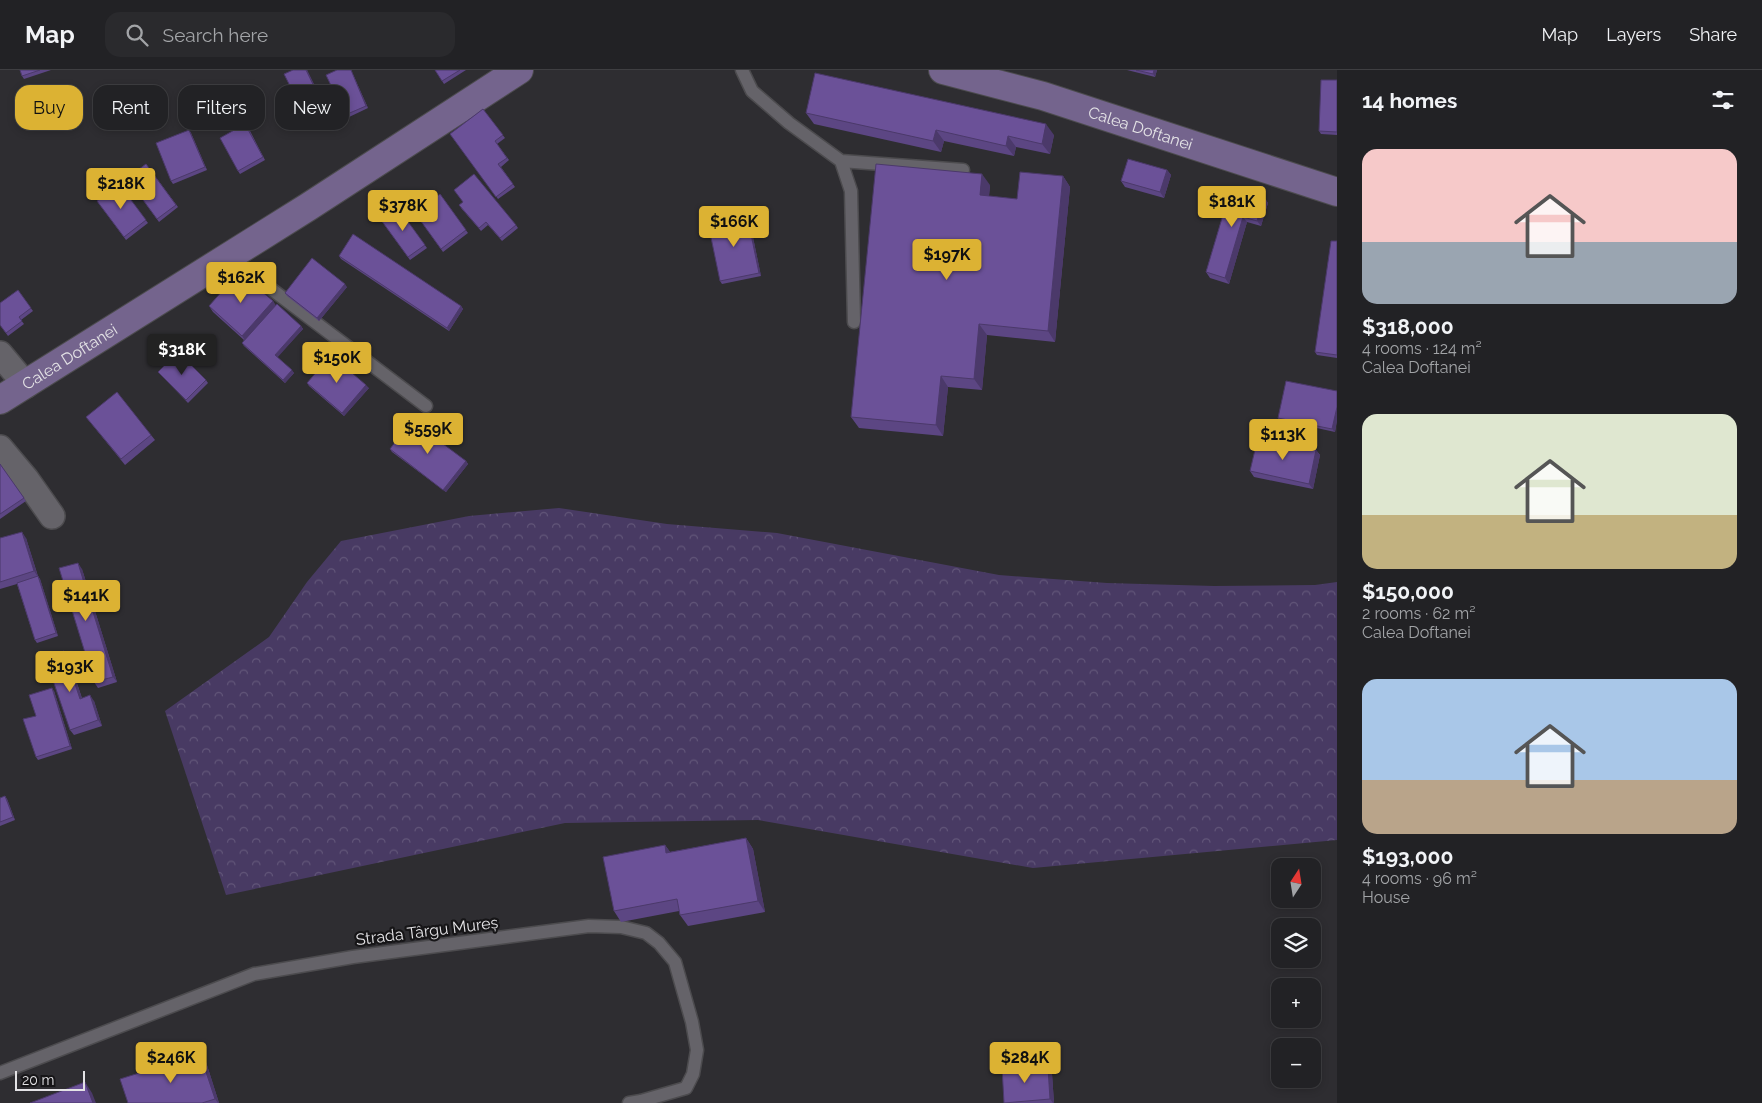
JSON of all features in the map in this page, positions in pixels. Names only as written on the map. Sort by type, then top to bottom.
[{"type":"main road","name":"Calea Doftanei","points":[[0,400],[308,208],[519,70]]},
{"type":"main road","name":"Calea Doftanei","points":[[943,70],[1043,96],[1337,192]]},
{"type":"street","points":[[0,354],[26,384]]},
{"type":"street","points":[[0,448],[26,479],[52,516]]},
{"type":"lane","points":[[742,70],[752,91],[789,123],[842,161],[962,170]]},
{"type":"lane","points":[[842,161],[850,191],[854,322]]},
{"type":"lane","points":[[228,257],[426,406]]},
{"type":"lane","name":"Strada Târgu Mureș","points":[[0,1073],[254,974],[353,957],[589,926],[621,927],[646,933],[659,943],[675,962],[692,1022],[697,1050],[693,1074],[686,1088],[629,1103]]},
{"type":"green space","points":[[559,508],[667,524],[777,533],[999,575],[1107,583],[1214,586],[1315,585],[1337,582],[1337,840],[1033,868],[758,820],[565,823],[226,895],[165,711],[269,637],[307,582],[341,541],[469,516]]},
{"type":"building","points":[[20,70],[40,70],[22,76]]},
{"type":"building","points":[[293,70],[306,70],[313,85],[290,85],[284,74]]},
{"type":"building","points":[[337,70],[351,70],[366,106],[349,113],[349,85],[331,85],[326,75]]},
{"type":"building","points":[[435,70],[460,70],[442,81]]},
{"type":"building","points":[[1136,70],[1154,70],[1153,74]]},
{"type":"building","points":[[815,73],[1046,124],[1042,144],[1008,136],[1006,146],[936,130],[933,141],[806,113]]},
{"type":"building","points":[[1321,80],[1337,80],[1337,132],[1319,131]]},
{"type":"building","points":[[483,109],[503,135],[495,141],[507,158],[498,164],[513,184],[496,197],[450,134]]},
{"type":"building","points":[[189,130],[205,167],[171,181],[156,143]]},
{"type":"building","points":[[234,130],[248,130],[263,157],[238,171],[220,138]]},
{"type":"building","points":[[1128,159],[1167,170],[1160,192],[1121,181]]},
{"type":"building","points":[[146,164],[176,205],[157,219],[127,178]]},
{"type":"building","points":[[876,164],[982,174],[980,195],[1017,199],[1020,172],[1063,176],[1048,331],[979,324],[974,379],[941,376],[936,425],[851,417]]},
{"type":"building","points":[[474,174],[516,225],[500,238],[486,222],[479,228],[459,205],[463,202],[454,190]]},
{"type":"building","points":[[119,184],[146,220],[124,237],[97,201]]},
{"type":"building","points":[[1231,188],[1264,197],[1257,221],[1243,217],[1225,278],[1206,272]]},
{"type":"building","points":[[440,194],[466,230],[441,249],[415,213]]},
{"type":"building","points":[[398,208],[425,245],[408,257],[381,220]]},
{"type":"building","points":[[747,215],[759,273],[720,281],[708,223]]},
{"type":"building","points":[[353,234],[461,306],[447,328],[339,256]]},
{"type":"building","points":[[1331,241],[1337,241],[1337,355],[1315,352]]},
{"type":"building","points":[[312,258],[345,284],[317,318],[285,293]]},
{"type":"building","points":[[239,272],[273,301],[242,336],[209,306]]},
{"type":"building","points":[[18,290],[31,308],[19,317],[22,321],[6,333],[0,325],[0,303]]},
{"type":"building","points":[[277,304],[301,326],[275,355],[292,370],[283,380],[242,343]]},
{"type":"building","points":[[178,352],[206,380],[186,400],[158,372]]},
{"type":"building","points":[[331,355],[366,385],[342,413],[307,383]]},
{"type":"building","points":[[1286,381],[1337,391],[1337,407],[1332,429],[1278,418]]},
{"type":"building","points":[[117,392],[151,435],[121,459],[86,417]]},
{"type":"building","points":[[411,420],[466,461],[443,490],[390,449]]},
{"type":"building","points":[[1258,437],[1316,450],[1309,484],[1250,471]]},
{"type":"building","points":[[0,464],[24,498],[0,514]]},
{"type":"building","points":[[22,532],[34,571],[0,582],[0,538]]},
{"type":"building","points":[[78,563],[113,677],[94,682],[59,568]]},
{"type":"building","points":[[38,576],[56,633],[35,640],[17,583]]},
{"type":"building","points":[[64,651],[80,699],[90,695],[98,720],[70,730],[45,657]]},
{"type":"building","points":[[52,688],[70,746],[36,757],[23,719],[36,716],[29,695]]},
{"type":"building","points":[[5,796],[13,817],[0,822],[0,798]]},
{"type":"building","points":[[746,838],[758,901],[680,915],[677,899],[614,911],[603,857],[665,845],[666,853]]},
{"type":"building","points":[[200,1054],[215,1099],[202,1103],[128,1103],[120,1079]]},
{"type":"building","points":[[1021,1065],[1022,1070],[1048,1068],[1050,1099],[1004,1103],[1002,1067]]},
{"type":"building","points":[[85,1082],[93,1103],[30,1103]]}]
